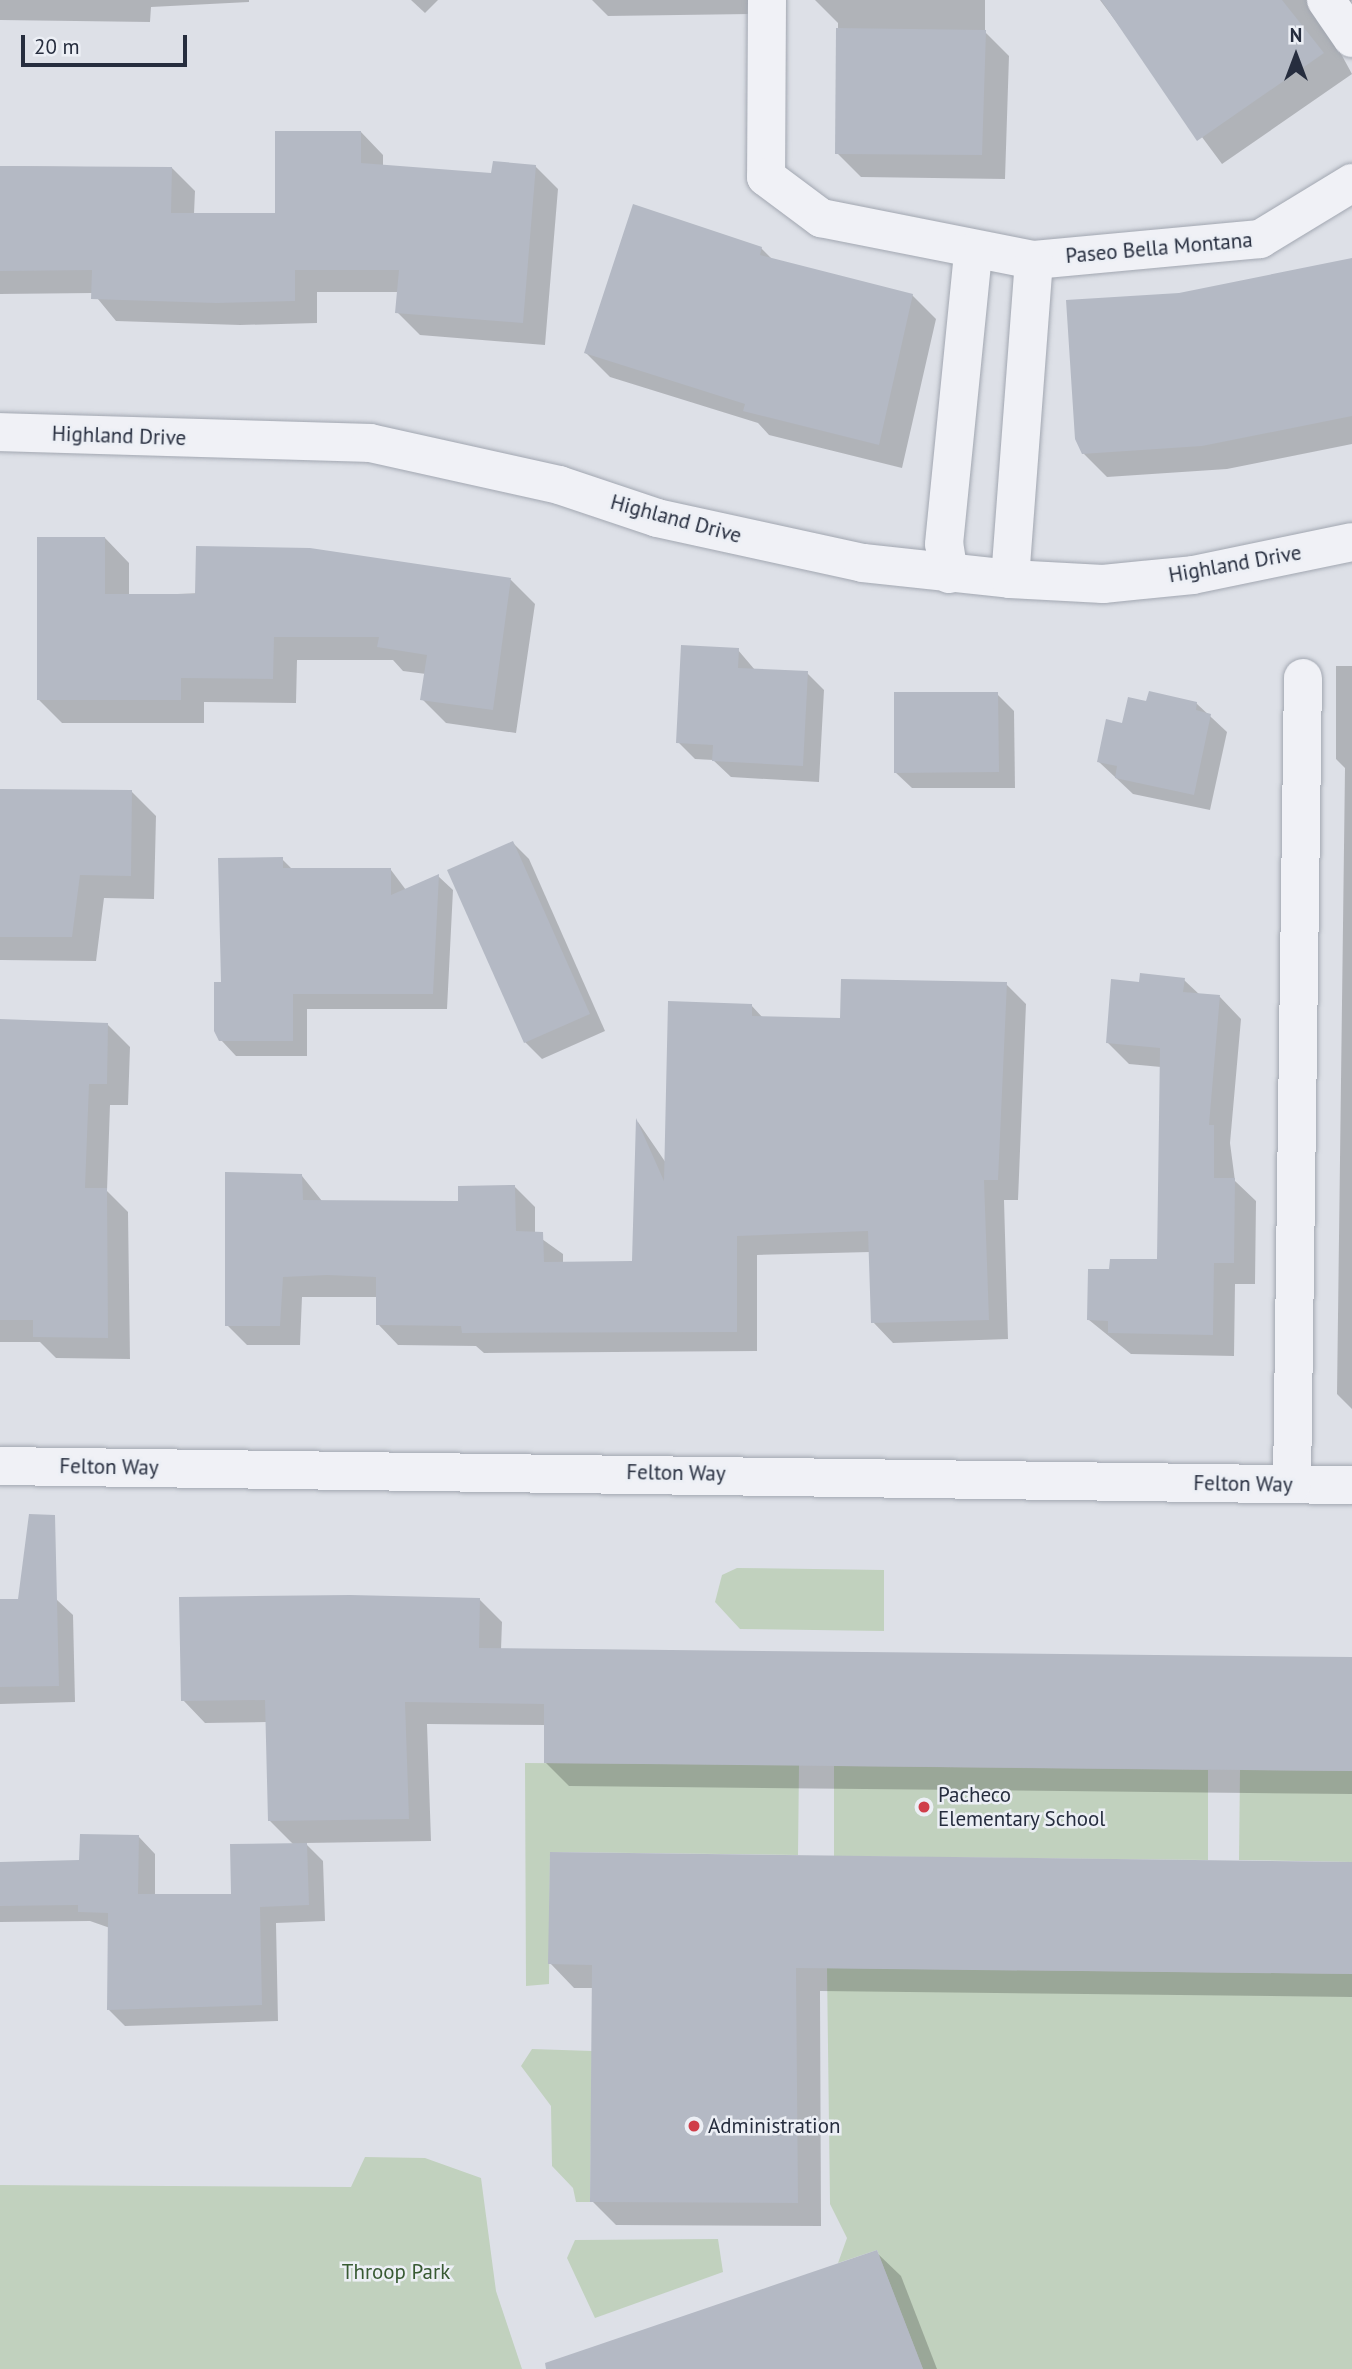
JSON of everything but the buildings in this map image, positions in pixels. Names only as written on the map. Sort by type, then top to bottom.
[{"type":"street","name":"Paseo Bella Montana","points":[[768,0],[766,177],[821,218],[973,251],[1034,260],[1261,239],[1352,183]]},
{"type":"street","points":[[1326,0],[1352,38]]},
{"type":"street","points":[[949,574],[944,544],[973,251]]},
{"type":"street","points":[[1010,579],[1034,260]]},
{"type":"street","name":"Highland Drive","points":[[0,432],[370,443],[559,485],[657,518],[881,566],[1010,579],[1103,584],[1192,575],[1352,542]]},
{"type":"street","points":[[1292,1484],[1303,678]]},
{"type":"street","name":"Felton Way","points":[[0,1466],[1352,1485]]},
{"type":"green space","points":[[737,1568],[884,1570],[884,1631],[740,1629],[715,1602],[722,1575]]},
{"type":"green space","points":[[525,1763],[799,1765],[798,1855],[550,1852],[549,1984],[526,1986]]},
{"type":"green space","points":[[834,1766],[1208,1770],[1208,1860],[834,1856]]},
{"type":"green space","points":[[1240,1770],[1352,1771],[1352,1862],[1239,1860]]},
{"type":"green space","points":[[827,1968],[1352,1974],[1352,2369],[923,2369],[877,2250],[838,2263],[847,2238],[830,2204]]},
{"type":"green space","points":[[532,2049],[592,2051],[590,2202],[576,2202],[573,2188],[552,2166],[551,2106],[521,2066]]},
{"type":"green space","name":"Throop Park","points":[[365,2157],[425,2158],[481,2178],[496,2291],[522,2369],[0,2369],[0,2185],[351,2187]]},
{"type":"green space","points":[[718,2239],[723,2272],[595,2318],[567,2258],[575,2240]]},
{"type":"place","name":"Pacheco Elementary School","points":[[924,1807]]},
{"type":"place","name":"Administration","points":[[694,2126]]}]
